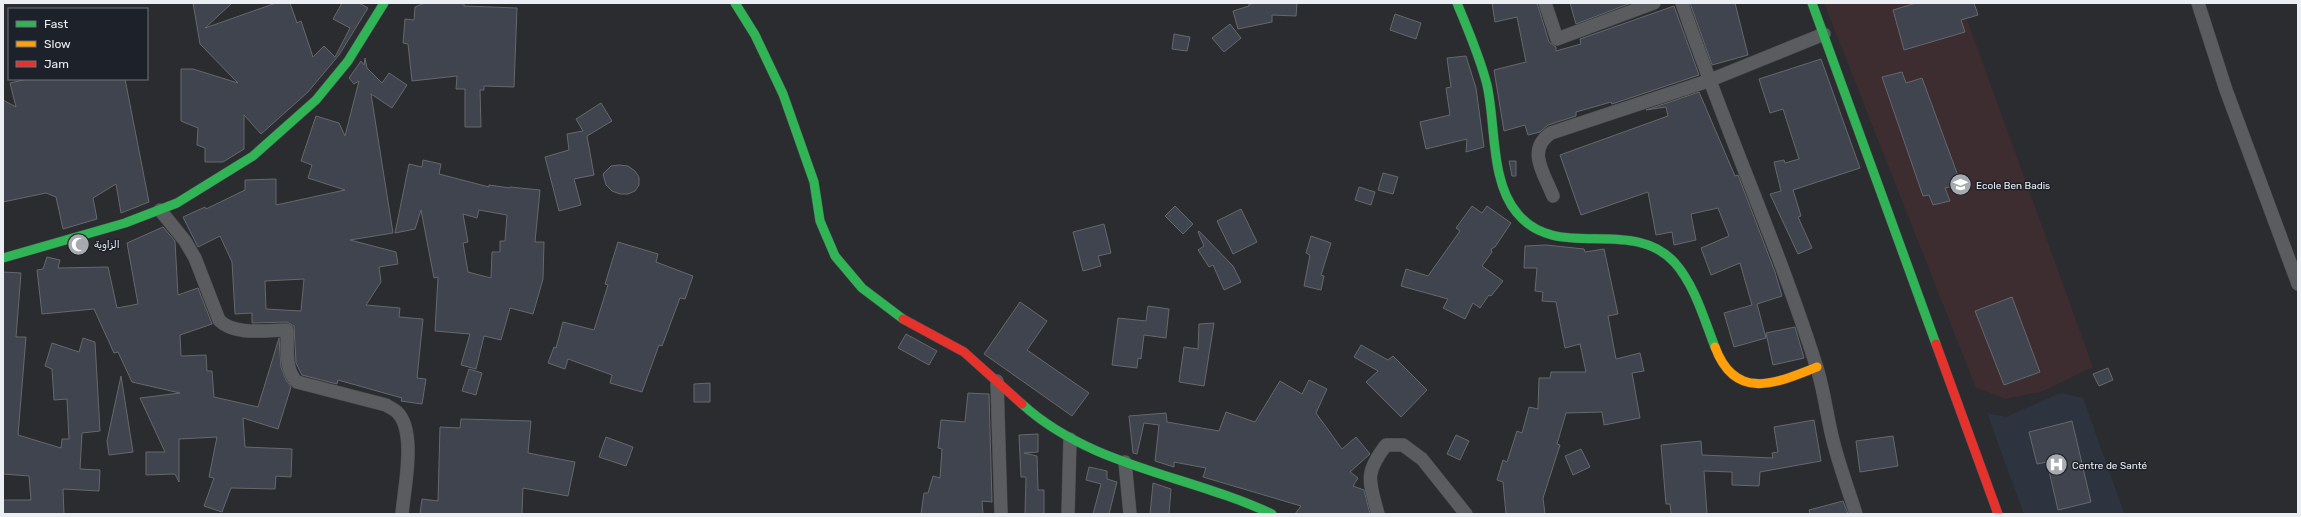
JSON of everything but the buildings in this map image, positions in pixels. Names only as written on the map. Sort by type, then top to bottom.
[{"type":"street","points":[[3,258],[125,223],[160,210],[177,203],[253,156],[316,100],[348,62],[384,3]]},
{"type":"street","points":[[735,3],[755,35],[783,94],[814,182],[820,221],[835,256],[862,288],[908,323],[964,352],[1039,420],[1070,439],[1125,462],[1257,507],[1272,514]]},
{"type":"street","points":[[1457,3],[1486,85],[1498,163],[1507,194],[1517,213],[1532,228],[1546,235],[1559,238],[1616,237],[1640,239],[1658,248],[1674,262],[1690,286],[1721,363],[1727,373],[1738,380],[1753,385],[1776,384],[1817,367]]},
{"type":"street","points":[[1545,3],[1558,39],[1654,3]]},
{"type":"street","points":[[1682,3],[1708,81],[1762,213],[1817,367],[1835,448],[1856,514]]},
{"type":"street","points":[[1812,3],[1998,514]]},
{"type":"street","points":[[2198,3],[2229,97],[2298,284]]},
{"type":"street","points":[[1553,196],[1537,155],[1541,140],[1550,133],[1708,81],[1824,34]]},
{"type":"street","points":[[160,210],[185,241],[195,258],[214,307],[220,320],[225,326],[234,330],[287,330],[288,363],[291,377],[297,382],[386,406],[397,412],[405,426],[408,448],[402,514]]},
{"type":"street","points":[[997,381],[1001,514]]},
{"type":"street","points":[[1068,514],[1070,439]]},
{"type":"street","points":[[1378,514],[1370,482],[1372,463],[1386,445],[1402,445],[1422,459],[1466,514]]},
{"type":"street","points":[[1125,462],[1130,514]]},
{"type":"shaded area","name":"Ecole Ben Badis","points":[[1824,3],[1961,3],[2093,367],[2041,392],[2005,399],[1976,388]]},
{"type":"shaded area","name":"Centre de Santé","points":[[2060,393],[2083,398],[2124,513],[2024,514],[1987,413],[2006,417]]},
{"type":"traffic: fast","points":[[3,258],[125,223],[177,203],[253,156],[316,100],[348,61],[384,3]]},
{"type":"traffic: fast","points":[[735,3],[755,35],[783,94],[814,182],[820,221],[835,256],[862,288],[903,319]]},
{"type":"traffic: fast","points":[[1457,3],[1477,54],[1487,85],[1490,100],[1495,152],[1502,185],[1508,200],[1517,213],[1534,228],[1553,235],[1573,238],[1617,239],[1638,242],[1658,249],[1675,263],[1694,292],[1715,347]]},
{"type":"traffic: fast","points":[[1812,3],[1936,344]]},
{"type":"traffic: fast","points":[[1022,404],[1049,425],[1078,442],[1142,468],[1208,489],[1272,514]]},
{"type":"traffic: slow","points":[[1715,347],[1723,364],[1733,375],[1745,382],[1758,384],[1772,382],[1786,379],[1817,367]]},
{"type":"traffic: jam","points":[[903,319],[964,352],[1022,404]]},
{"type":"traffic: jam","points":[[1936,344],[1998,514]]},
{"type":"place","name":"Ecole Ben Badis","points":[[1961,185]]},
{"type":"place","name":"الزاوية","points":[[78,244]]},
{"type":"place","name":"Centre de Santé","points":[[2056,465]]}]
